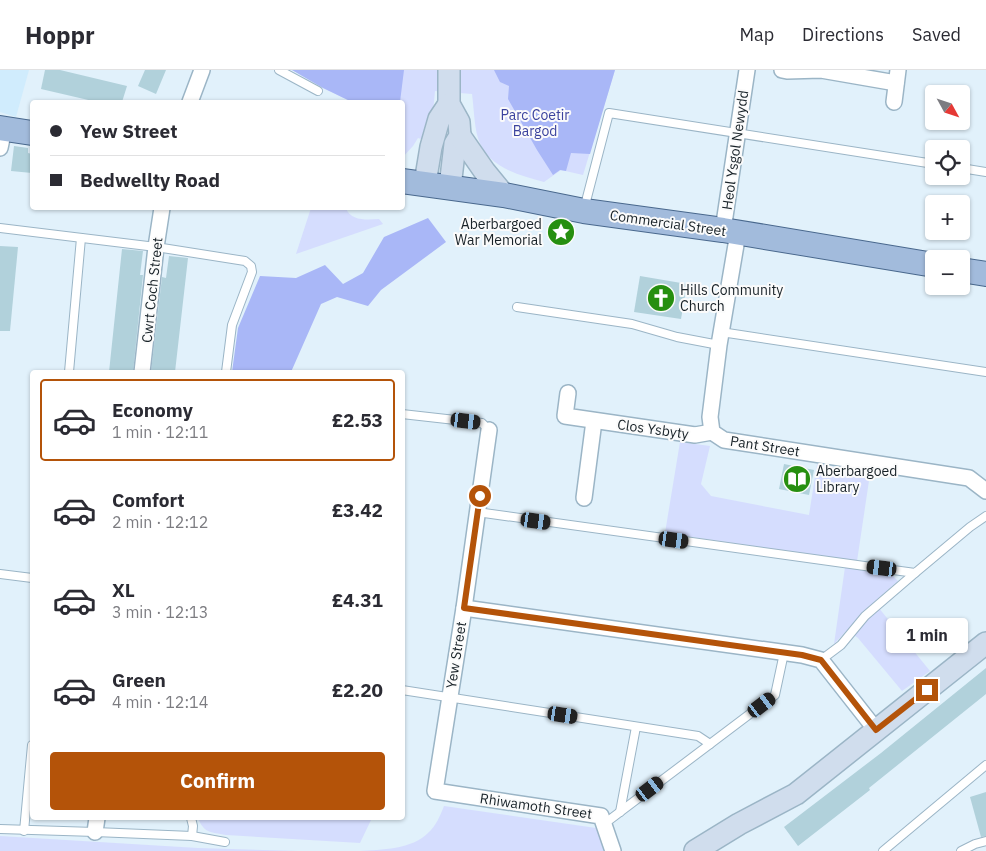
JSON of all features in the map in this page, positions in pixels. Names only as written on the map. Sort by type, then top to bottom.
[{"type":"main road","points":[[450,70],[449,104],[459,122],[460,136],[504,195]]},
{"type":"main road","points":[[414,182],[431,147],[439,119],[449,104]]},
{"type":"main road","points":[[1,135],[30,133]]},
{"type":"main road","points":[[450,187],[455,144],[460,136]]},
{"type":"main road","name":"Commercial Street","points":[[414,182],[504,195],[584,211],[731,231],[925,263]]},
{"type":"main road","points":[[970,271],[986,274]]},
{"type":"main road","points":[[695,851],[796,794],[986,643]]},
{"type":"street","points":[[191,100],[202,70]]},
{"type":"street","name":"Heol Ysgol Newydd","points":[[731,231],[738,134],[747,70]]},
{"type":"street","points":[[782,70],[821,70],[897,76],[894,102]]},
{"type":"street","name":"Cwrt Coch Street","points":[[142,370],[162,210]]},
{"type":"street","name":"Pant Street","points":[[731,231],[710,417],[712,432],[724,440],[969,478],[986,491]]},
{"type":"street","name":"Clos Ysbyty","points":[[568,393],[565,416],[695,435],[712,432]]},
{"type":"street","points":[[584,498],[594,421]]},
{"type":"street","name":"Yew Street","points":[[434,791],[464,608],[489,430]]},
{"type":"street","points":[[464,608],[802,655],[821,660],[876,730]]},
{"type":"street","name":"Rhiwamoth Street","points":[[434,791],[601,816],[612,851]]},
{"type":"lane","points":[[279,70],[318,91]]},
{"type":"lane","points":[[584,211],[609,113],[925,163]]},
{"type":"lane","points":[[970,169],[986,172]]},
{"type":"lane","points":[[0,228],[156,247],[245,261],[251,266],[252,272],[232,325],[226,370]]},
{"type":"lane","points":[[69,370],[81,238]]},
{"type":"lane","points":[[517,307],[632,324],[677,337],[720,338],[986,372]]},
{"type":"lane","points":[[405,414],[482,423],[489,430]]},
{"type":"lane","points":[[477,512],[915,573]]},
{"type":"lane","points":[[821,660],[841,645],[865,616],[970,527],[986,516]]},
{"type":"lane","points":[[0,574],[30,578]]},
{"type":"lane","points":[[604,824],[774,695],[784,653]]},
{"type":"lane","points":[[405,690],[698,736],[710,744]]},
{"type":"lane","points":[[620,812],[636,726]]},
{"type":"lane","points":[[882,851],[986,764]]},
{"type":"lane","points":[[24,831],[30,767]]},
{"type":"lane","points":[[192,820],[192,836]]},
{"type":"lane","points":[[0,830],[24,831],[96,825],[192,836],[225,842]]},
{"type":"lane","points":[[961,851],[986,841]]},
{"type":"shaded area","points":[[0,70],[29,70],[16,117],[0,112]]},
{"type":"green space","name":"Parc Coetir Bargod","points":[[292,70],[615,70],[583,175],[561,170],[544,182],[514,173],[488,156],[478,138],[472,94],[435,91],[433,112],[424,140],[418,138],[405,155],[405,100],[348,100]]},
{"type":"green space","points":[[292,70],[404,70],[400,100],[348,100]]},
{"type":"green space","points":[[494,70],[615,70],[590,154],[571,153],[566,171],[560,170],[553,175],[508,99],[509,86],[500,82]]},
{"type":"green space","points":[[310,210],[347,210],[355,217],[379,219],[383,224],[296,254]]},
{"type":"green space","points":[[428,218],[446,242],[381,290],[368,306],[337,297],[321,304],[292,370],[232,370],[238,328],[260,276],[296,278],[325,265],[343,284],[363,273],[384,237]]},
{"type":"green space","points":[[680,442],[710,446],[701,484],[711,496],[809,515],[817,464],[870,474],[856,568],[893,576],[898,581],[874,602],[930,671],[902,691],[858,638],[847,630],[834,644],[846,560],[665,533]]},
{"type":"green space","points":[[444,806],[596,828],[606,851],[360,851],[396,848],[422,838],[433,827]]},
{"type":"green space","points":[[199,820],[371,820],[360,843],[226,835],[208,831]]},
{"type":"green space","points":[[0,836],[198,848],[298,851],[0,851]]},
{"type":"building","points":[[45,70],[60,70],[127,86],[123,100],[88,100],[41,89]]},
{"type":"building","points":[[145,70],[166,70],[156,94],[138,86]]},
{"type":"building","points":[[14,146],[28,148],[28,153],[30,154],[30,173],[11,171]]},
{"type":"building","points":[[0,246],[18,247],[10,331],[0,331]]},
{"type":"building","points":[[122,249],[143,251],[140,275],[143,275],[133,370],[109,370]]},
{"type":"building","points":[[169,256],[188,258],[175,370],[151,370],[162,277],[166,278]]},
{"type":"building","name":"Hills Community Church","points":[[640,276],[687,284],[681,319],[634,312]]},
{"type":"building","points":[[784,464],[814,470],[809,495],[779,489]]},
{"type":"building","points":[[986,668],[986,694],[869,788],[870,790],[798,846],[784,827],[881,753]]},
{"type":"building","points":[[986,792],[986,836],[981,837],[970,797]]},
{"type":"place","name":"Aberbargoed War Memorial","points":[[561,232]]},
{"type":"place","name":"Hills Community Church","points":[[661,298]]},
{"type":"place","name":"Aberbargoed Library","points":[[797,479]]},
{"type":"route","points":[[480,496],[464,608],[802,655],[821,660],[876,730],[927,690]]}]
